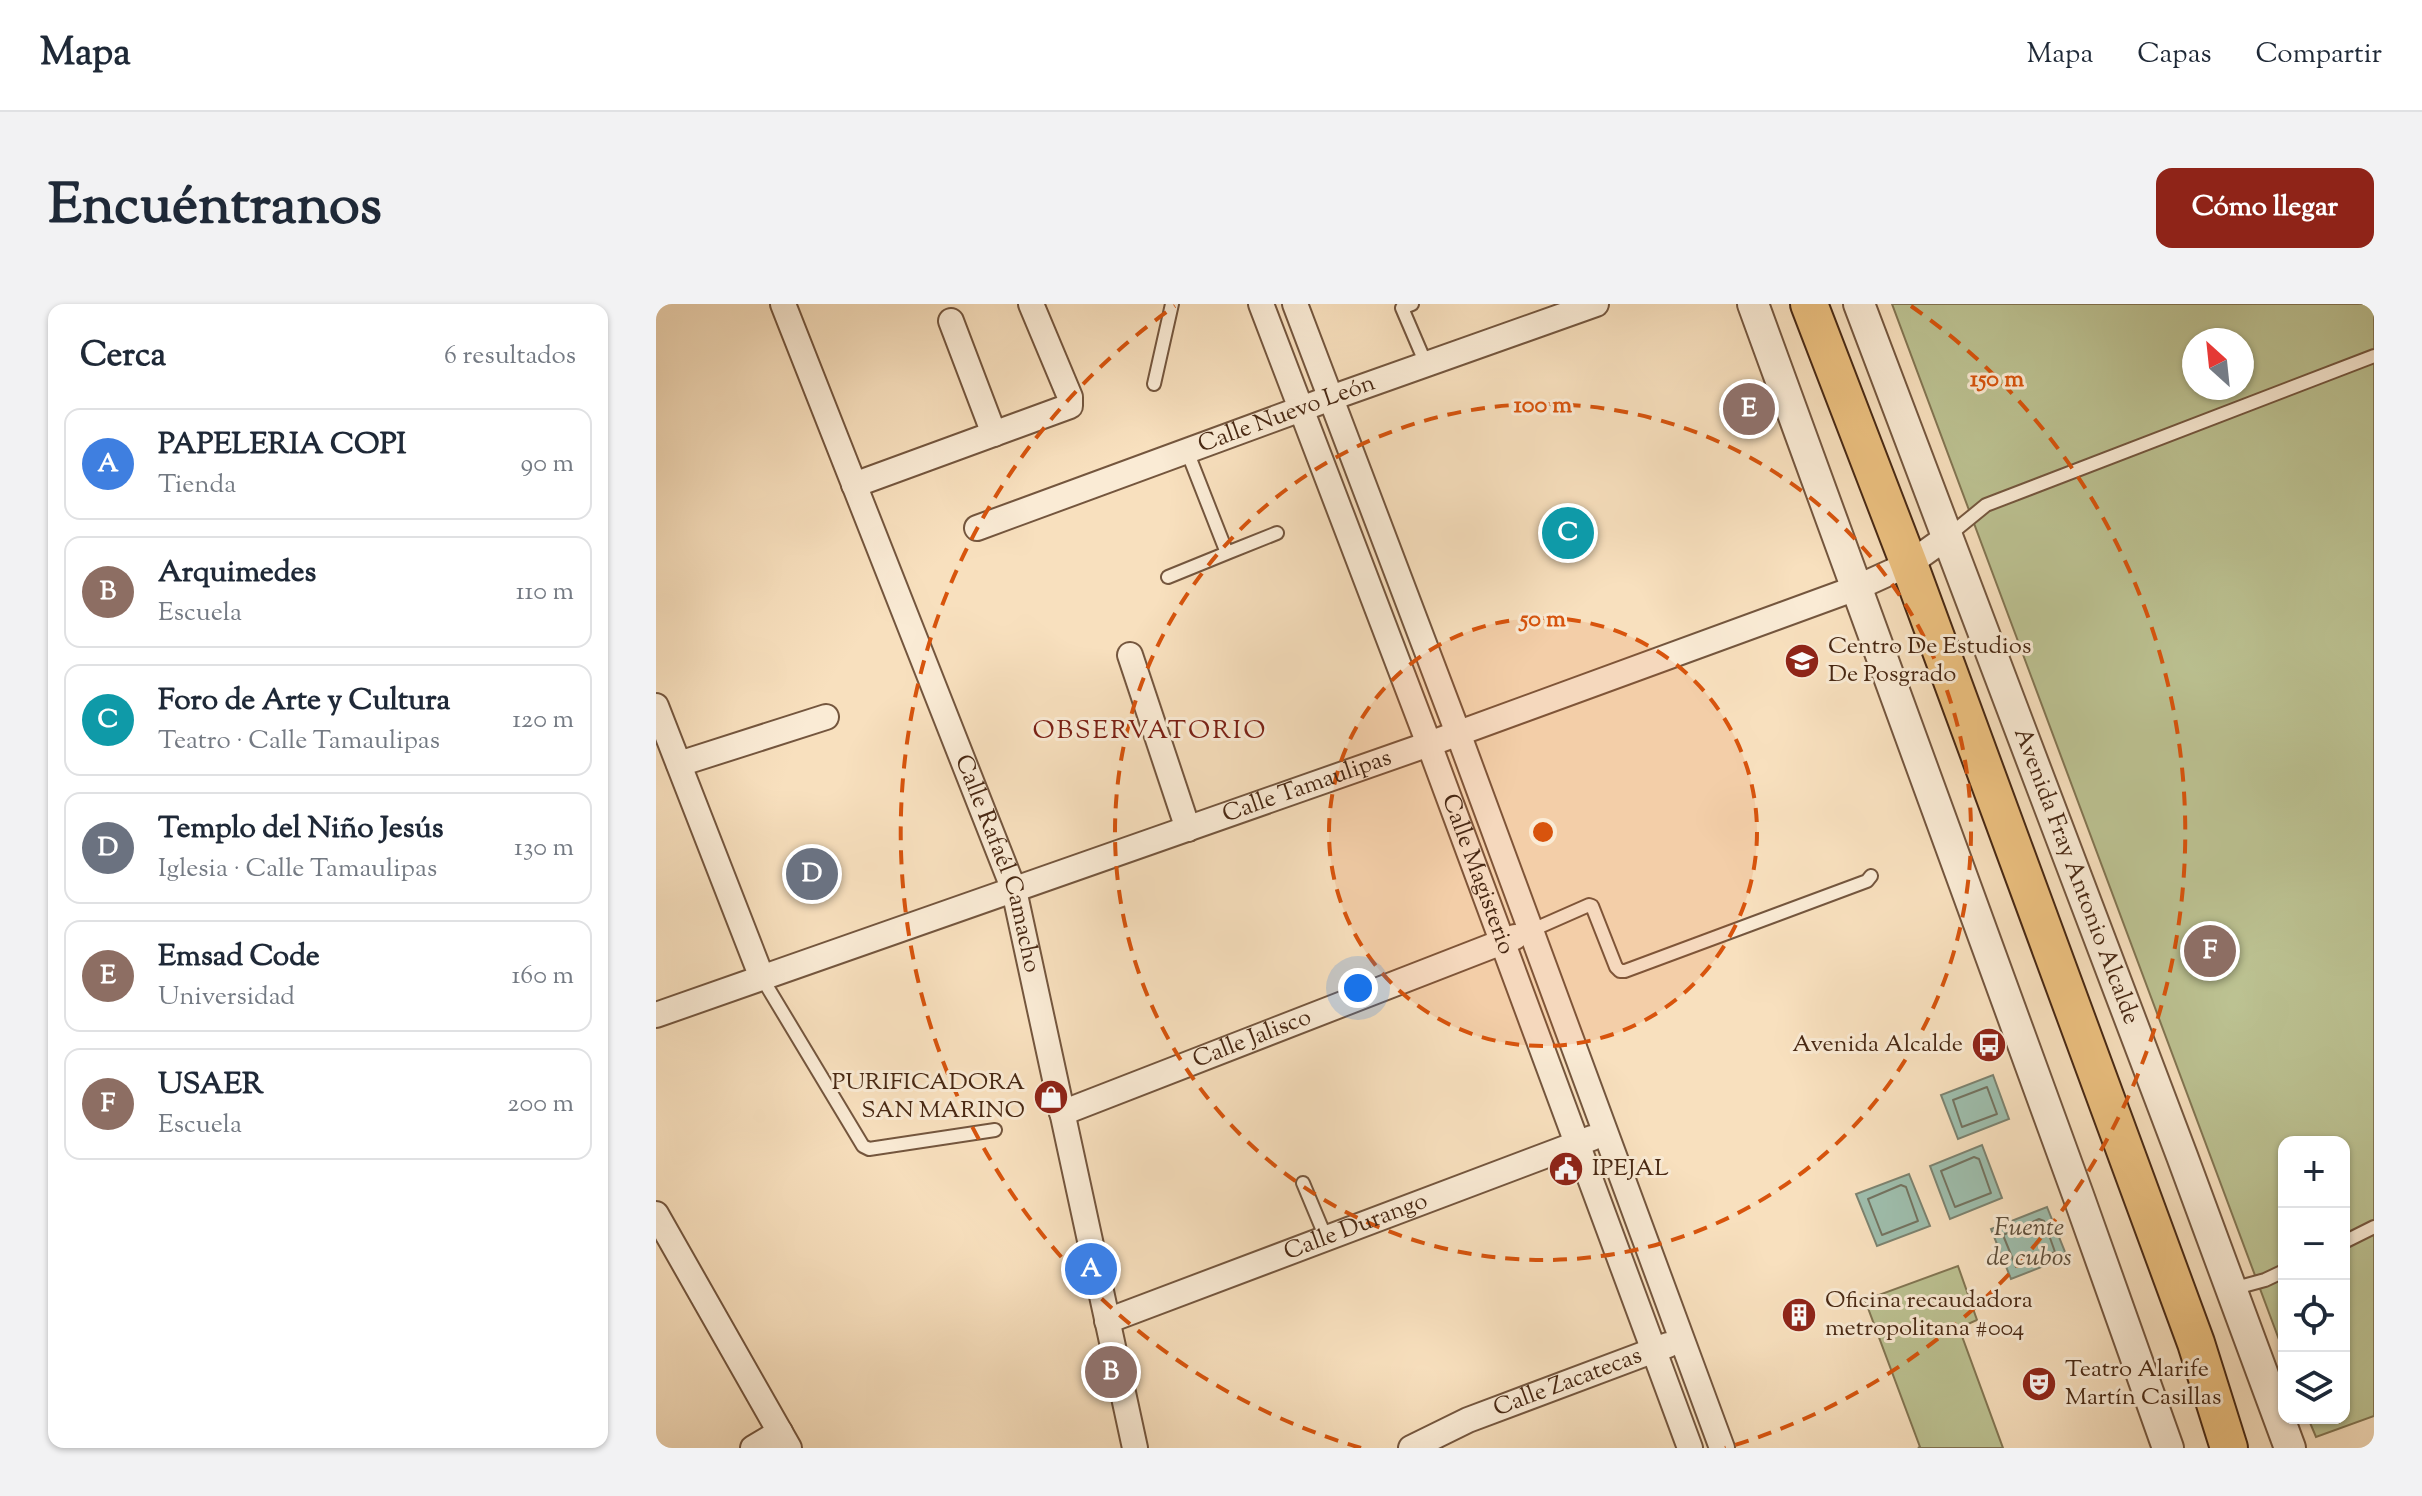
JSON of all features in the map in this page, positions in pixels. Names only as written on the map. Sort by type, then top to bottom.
[{"type":"main road","name":"Avenida Fray Antonio Alcalde","points":[[1809,304],[1909,564],[2196,1343],[2229,1448]]},
{"type":"main road","name":"Avenida Fray Antonio Alcalde","points":[[2196,1343],[2241,1448]]},
{"type":"street","name":"Calle Rafaél Camacho","points":[[783,304],[1014,890],[1135,1448]]},
{"type":"street","points":[[854,485],[1070,406],[1070,397],[1031,304]]},
{"type":"street","name":"Calle Magisterio","points":[[1261,304],[1429,744],[1690,1448]]},
{"type":"street","name":"Calle Magisterio","points":[[1295,304],[1458,733],[1722,1448]]},
{"type":"street","name":"Calle Nuevo León","points":[[977,528],[1596,304]]},
{"type":"street","points":[[1753,304],[2168,1448]]},
{"type":"street","name":"Avenida Fray Antonio Alcalde","points":[[1859,304],[2290,1448]]},
{"type":"street","points":[[951,321],[994,434]]},
{"type":"street","name":"Calle Tamaulipas","points":[[656,1015],[1429,744],[1856,588],[1909,564],[1947,537]]},
{"type":"street","points":[[1130,655],[1188,829]]},
{"type":"street","points":[[656,706],[762,978]]},
{"type":"street","points":[[679,764],[826,717]]},
{"type":"street","name":"Calle Jalisco","points":[[1062,1113],[1530,931]]},
{"type":"street","name":"Calle Durango","points":[[1107,1321],[1606,1133]]},
{"type":"street","points":[[656,1214],[785,1440],[753,1448]]},
{"type":"street","name":"Calle Zacatecas","points":[[1411,1448],[1468,1420],[1682,1340]]},
{"type":"lane","points":[[1154,384],[1172,304]]},
{"type":"lane","points":[[1405,305],[1426,364]]},
{"type":"lane","points":[[1947,537],[1986,505],[2374,356]]},
{"type":"lane","points":[[1187,451],[1227,553]]},
{"type":"lane","points":[[1168,577],[1277,533]]},
{"type":"lane","points":[[1530,931],[1592,906],[1616,967],[1625,971],[1867,881],[1871,876]]},
{"type":"lane","points":[[762,978],[863,1146],[869,1149],[995,1130]]},
{"type":"lane","points":[[1303,1183],[1326,1238]]},
{"type":"lane","points":[[2350,1239],[2374,1227]]},
{"type":"lane","points":[[2232,1289],[2278,1274]]},
{"type":"green space","points":[[1892,304],[2374,304],[2374,1416],[2316,1437],[2311,1424],[2350,1424],[2350,1136],[2278,1136],[2278,1337]]},
{"type":"green space","points":[[1958,1266],[1977,1320],[1959,1328],[2003,1448],[1918,1448],[1865,1300]]},
{"type":"water","points":[[1993,1075],[2009,1119],[1958,1139],[1941,1095]]},
{"type":"water","name":"Fuente de cubos","points":[[1982,1145],[2002,1198],[1950,1219],[1930,1166]]},
{"type":"water","name":"Fuente de cubos","points":[[1909,1174],[1930,1226],[1877,1246],[1856,1194]]},
{"type":"water","name":"Fuente de cubos","points":[[2047,1207],[2067,1257],[2011,1279],[1991,1229]]},
{"type":"place","name":"Emsad Code","points":[[1749,409]]},
{"type":"place","name":"Foro de Arte y Cultura","points":[[1568,533]]},
{"type":"place","name":"Centro De Estudios De Posgrado","points":[[1802,661]]},
{"type":"place","name":"Templo del Niño Jesús","points":[[812,874]]},
{"type":"place","name":"USAER","points":[[2210,951]]},
{"type":"place","name":"Avenida Alcalde","points":[[1989,1045]]},
{"type":"place","name":"PURIFICADORA SAN MARINO","points":[[1051,1097]]},
{"type":"place","name":"IPEJAL","points":[[1566,1169]]},
{"type":"place","name":"PAPELERIA COPI","points":[[1091,1269]]},
{"type":"place","name":"Oficina recaudadora metropolitana #004","points":[[1799,1315]]},
{"type":"place","name":"Arquimedes","points":[[1111,1372]]},
{"type":"place","name":"Teatro Alarife Martín Casillas","points":[[2039,1384]]},
{"type":"district","name":"OBSERVATORIO","points":[[1150,731]]}]
